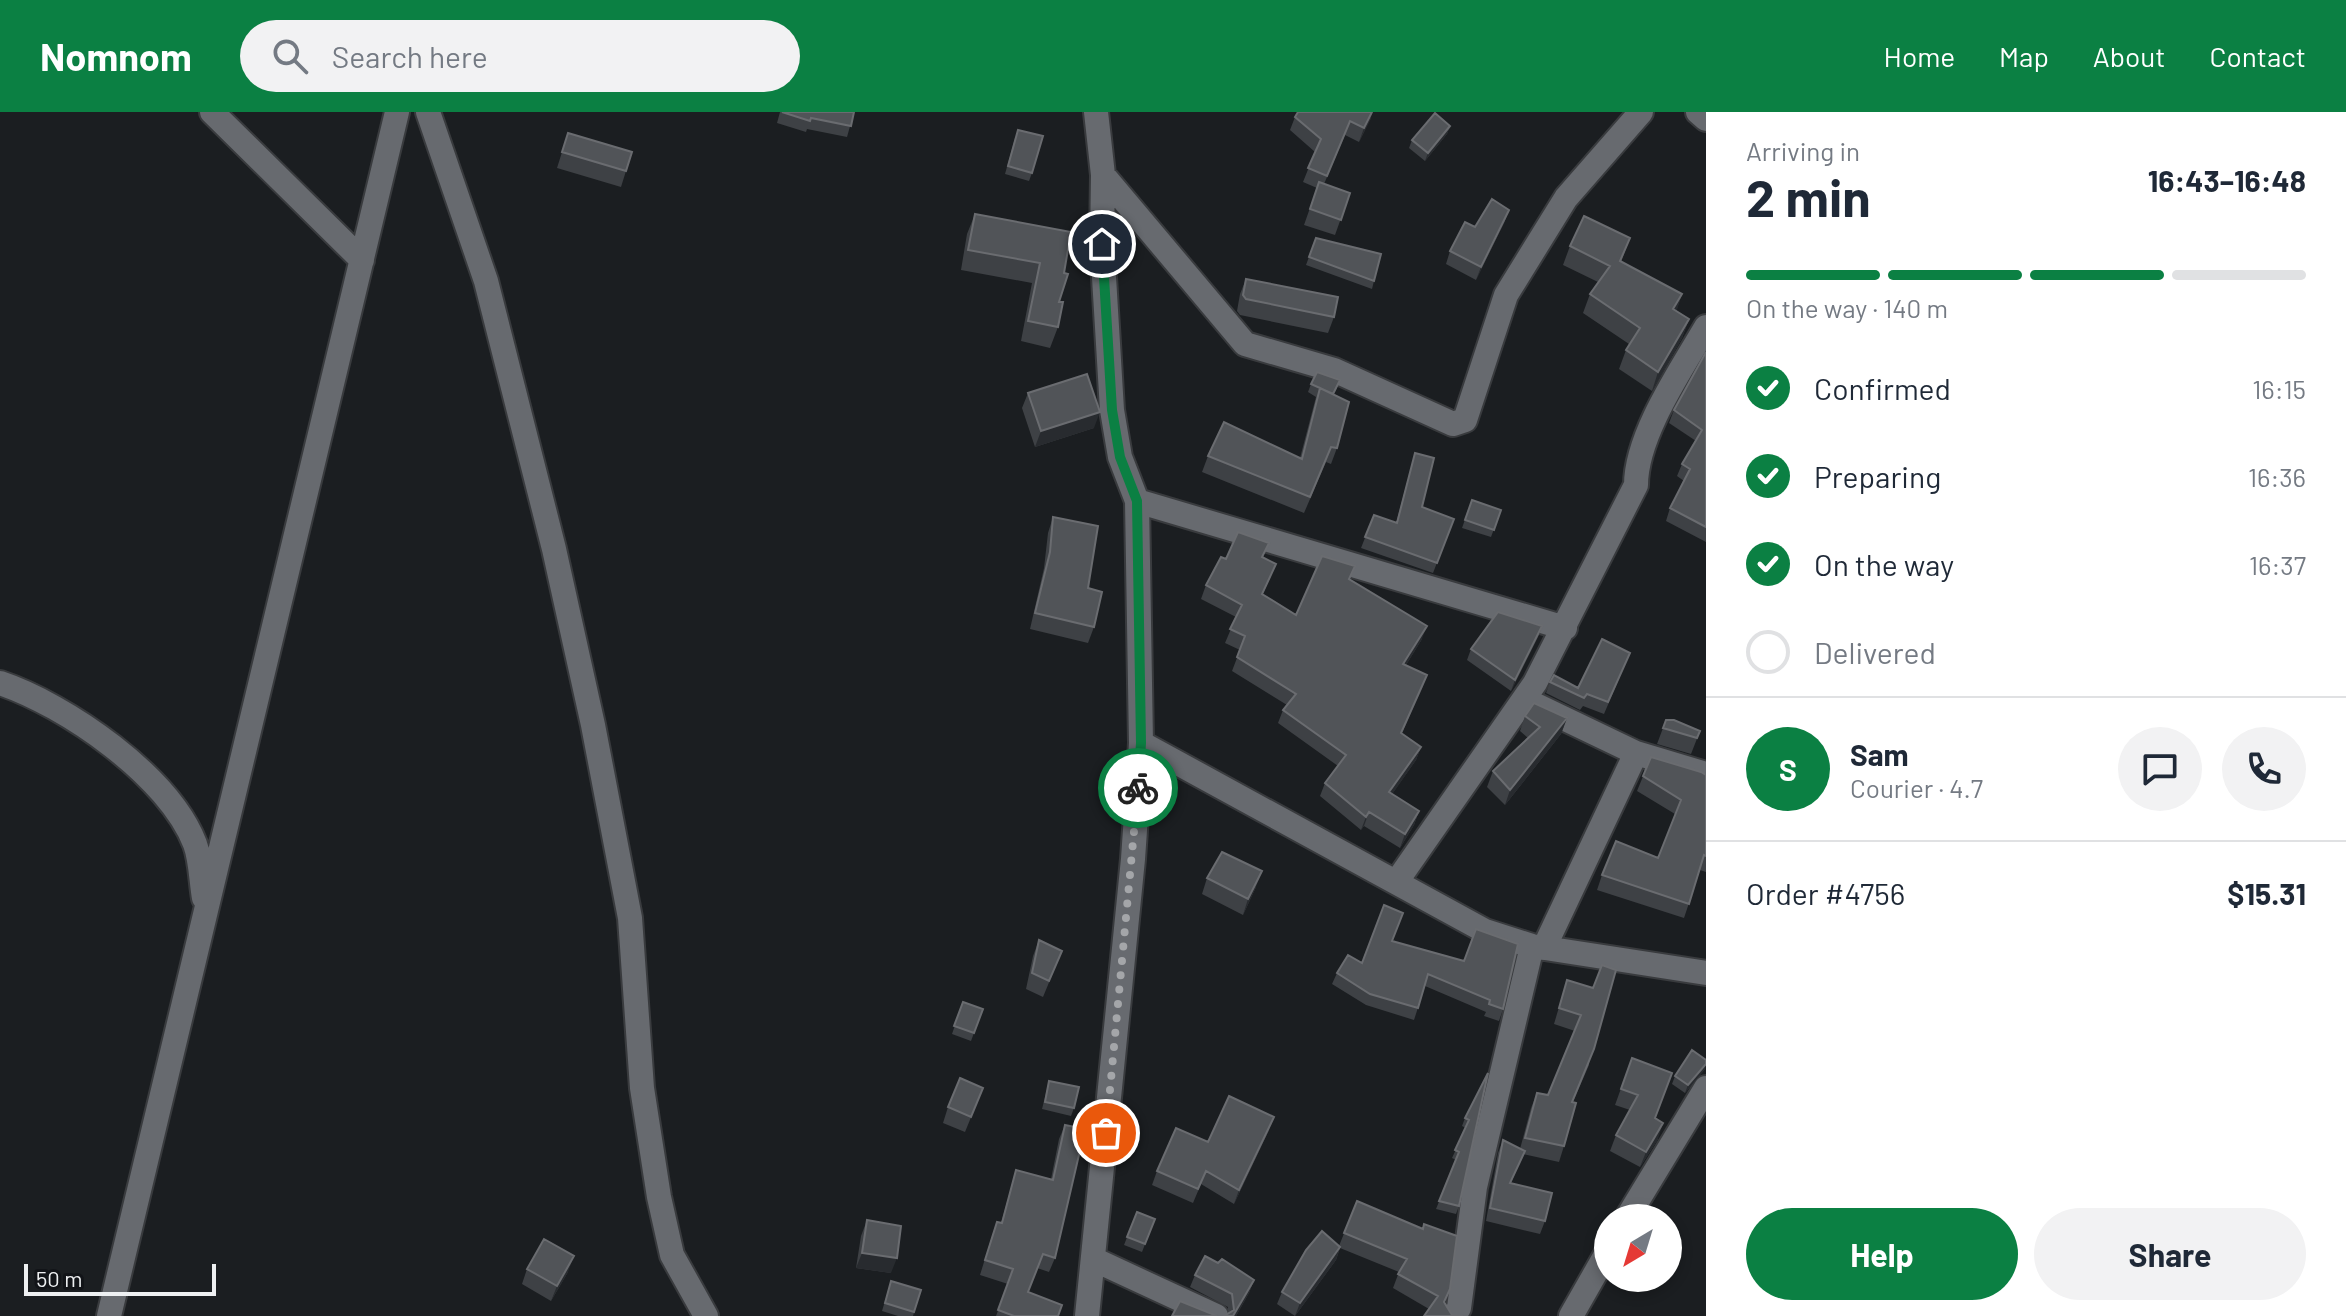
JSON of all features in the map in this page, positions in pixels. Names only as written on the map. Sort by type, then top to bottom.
[{"type":"street","points":[[212,112],[362,260]]},
{"type":"street","points":[[109,1316],[397,112]]},
{"type":"street","points":[[428,112],[486,281],[560,578],[630,918],[642,1088],[659,1197],[672,1255],[706,1316]]},
{"type":"street","points":[[1087,1316],[1132,874],[1141,743],[1137,501],[1120,457],[1112,410],[1102,244],[1103,175],[1096,112]]},
{"type":"street","points":[[1103,175],[1245,344],[1334,370],[1453,424],[1465,420],[1506,295],[1566,198],[1641,112]]},
{"type":"street","points":[[1698,112],[1706,119]]},
{"type":"street","points":[[1397,881],[1525,700],[1565,628],[1636,485],[1636,468],[1667,395],[1706,327]]},
{"type":"street","points":[[1137,501],[1565,628]]},
{"type":"street","points":[[0,683],[37,695],[85,724],[170,803],[195,843],[206,908]]},
{"type":"street","points":[[1525,700],[1636,753],[1706,774]]},
{"type":"street","points":[[1141,743],[1485,931],[1538,947],[1706,973]]},
{"type":"street","points":[[1454,1316],[1459,1308],[1475,1187],[1538,947],[1636,753]]},
{"type":"street","points":[[1636,1204],[1706,1088]]},
{"type":"street","points":[[1093,1259],[1216,1316]]},
{"type":"street","points":[[1571,1316],[1594,1276]]},
{"type":"building","points":[[782,112],[854,112],[851,126],[811,118],[810,121]]},
{"type":"building","points":[[1298,112],[1372,112],[1364,128],[1350,121],[1327,176],[1308,168],[1321,139],[1295,117]]},
{"type":"building","points":[[1435,113],[1450,126],[1428,153],[1412,140]]},
{"type":"building","points":[[1018,130],[1043,136],[1032,173],[1008,166]]},
{"type":"building","points":[[568,133],[632,152],[626,171],[562,152]]},
{"type":"building","points":[[1319,182],[1350,193],[1341,220],[1310,209]]},
{"type":"building","points":[[1492,199],[1509,210],[1481,267],[1450,251],[1465,222],[1475,227]]},
{"type":"building","points":[[975,214],[1071,232],[1064,273],[1068,274],[1059,302],[1063,302],[1058,327],[1028,321],[1040,263],[968,250]]},
{"type":"building","points":[[1584,216],[1630,238],[1620,261],[1682,294],[1673,309],[1689,319],[1658,372],[1626,350],[1640,328],[1590,294],[1610,266],[1570,246]]},
{"type":"building","points":[[1316,238],[1381,254],[1374,281],[1309,257]]},
{"type":"building","points":[[1246,279],[1338,297],[1334,317],[1246,299],[1243,295]]},
{"type":"building","points":[[1706,352],[1706,527],[1670,508],[1690,469],[1682,464],[1702,430],[1674,410]]},
{"type":"building","points":[[1317,372],[1340,380],[1333,394],[1311,384]]},
{"type":"building","points":[[1087,374],[1100,412],[1041,431],[1028,393]]},
{"type":"building","points":[[1320,388],[1349,402],[1337,448],[1331,447],[1310,497],[1208,456],[1224,422],[1302,459]]},
{"type":"building","points":[[1415,453],[1434,458],[1422,507],[1454,519],[1437,563],[1365,537],[1374,515],[1397,523]]},
{"type":"building","points":[[1472,500],[1501,510],[1494,530],[1465,520]]},
{"type":"building","points":[[1053,517],[1098,526],[1088,588],[1102,592],[1094,627],[1035,613],[1050,552]]},
{"type":"building","points":[[1238,532],[1269,543],[1262,557],[1276,564],[1262,594],[1296,615],[1322,556],[1355,566],[1349,579],[1427,626],[1403,664],[1427,675],[1401,733],[1421,747],[1389,792],[1419,811],[1405,834],[1369,812],[1366,817],[1325,783],[1346,755],[1283,710],[1296,694],[1237,657],[1245,636],[1230,629],[1242,605],[1206,585],[1221,557],[1226,559]]},
{"type":"building","points":[[1498,612],[1542,626],[1515,680],[1471,649]]},
{"type":"building","points":[[1602,639],[1630,653],[1608,702],[1587,694],[1584,698],[1550,682],[1554,675],[1578,688]]},
{"type":"building","points":[[1534,703],[1567,718],[1510,790],[1493,771],[1540,727],[1525,716]]},
{"type":"building","points":[[1666,720],[1674,720],[1700,731],[1697,738],[1663,728]]},
{"type":"building","points":[[1651,757],[1706,775],[1706,856],[1689,904],[1602,875],[1616,841],[1658,858],[1681,800],[1643,776]]},
{"type":"building","points":[[1222,852],[1262,871],[1248,899],[1207,878]]},
{"type":"building","points":[[1384,905],[1403,913],[1392,941],[1464,961],[1476,929],[1518,944],[1503,1009],[1489,1004],[1490,1000],[1428,974],[1418,1008],[1370,994],[1337,973],[1348,955],[1362,963]]},
{"type":"building","points":[[1039,940],[1062,951],[1049,981],[1032,973]]},
{"type":"building","points":[[1602,965],[1616,970],[1594,1049],[1572,1102],[1576,1103],[1564,1146],[1525,1138],[1537,1093],[1548,1095],[1581,1015],[1559,1008],[1567,980],[1593,988]]},
{"type":"building","points":[[963,1002],[983,1009],[974,1033],[954,1026]]},
{"type":"building","points":[[1692,1050],[1706,1060],[1706,1064],[1688,1085],[1675,1076]]},
{"type":"building","points":[[1632,1058],[1672,1073],[1655,1118],[1663,1123],[1646,1152],[1616,1135],[1638,1095],[1621,1089]]},
{"type":"building","points":[[1488,1073],[1459,1206],[1439,1201],[1459,1152],[1455,1150],[1469,1120],[1465,1118]]},
{"type":"building","points":[[960,1078],[983,1088],[971,1117],[948,1107]]},
{"type":"building","points":[[1049,1081],[1079,1087],[1074,1108],[1045,1102]]},
{"type":"building","points":[[1229,1096],[1274,1117],[1239,1190],[1206,1171],[1198,1189],[1157,1171],[1176,1128],[1208,1142]]},
{"type":"building","points":[[1065,1125],[1085,1129],[1055,1258],[1043,1254],[1028,1292],[1062,1305],[1058,1316],[1014,1316],[998,1310],[1013,1269],[985,1260],[997,1222],[1002,1223],[1016,1170],[1053,1180]]},
{"type":"building","points":[[1503,1140],[1525,1151],[1510,1183],[1552,1193],[1545,1221],[1490,1208]]},
{"type":"building","points":[[1357,1201],[1423,1229],[1424,1224],[1457,1236],[1450,1289],[1444,1302],[1452,1315],[1463,1316],[1424,1316],[1438,1296],[1398,1274],[1407,1259],[1344,1233]]},
{"type":"building","points":[[1137,1212],[1155,1219],[1145,1244],[1127,1237]]},
{"type":"building","points":[[867,1220],[901,1226],[897,1258],[862,1253]]},
{"type":"building","points":[[1322,1231],[1340,1247],[1300,1303],[1282,1292],[1306,1250]]},
{"type":"building","points":[[544,1239],[574,1256],[557,1286],[527,1269]]},
{"type":"building","points":[[1205,1256],[1218,1263],[1222,1259],[1254,1280],[1233,1316],[1224,1316],[1234,1310],[1232,1294],[1195,1275]]},
{"type":"building","points":[[891,1281],[921,1290],[914,1312],[885,1303]]},
{"type":"building","points":[[1180,1301],[1217,1316],[1172,1316]]},
{"type":"way so far","points":[[1106,1133],[1138,788]]},
{"type":"route","points":[[1102,244],[1112,410],[1120,457],[1137,501],[1141,743],[1138,788]]}]
